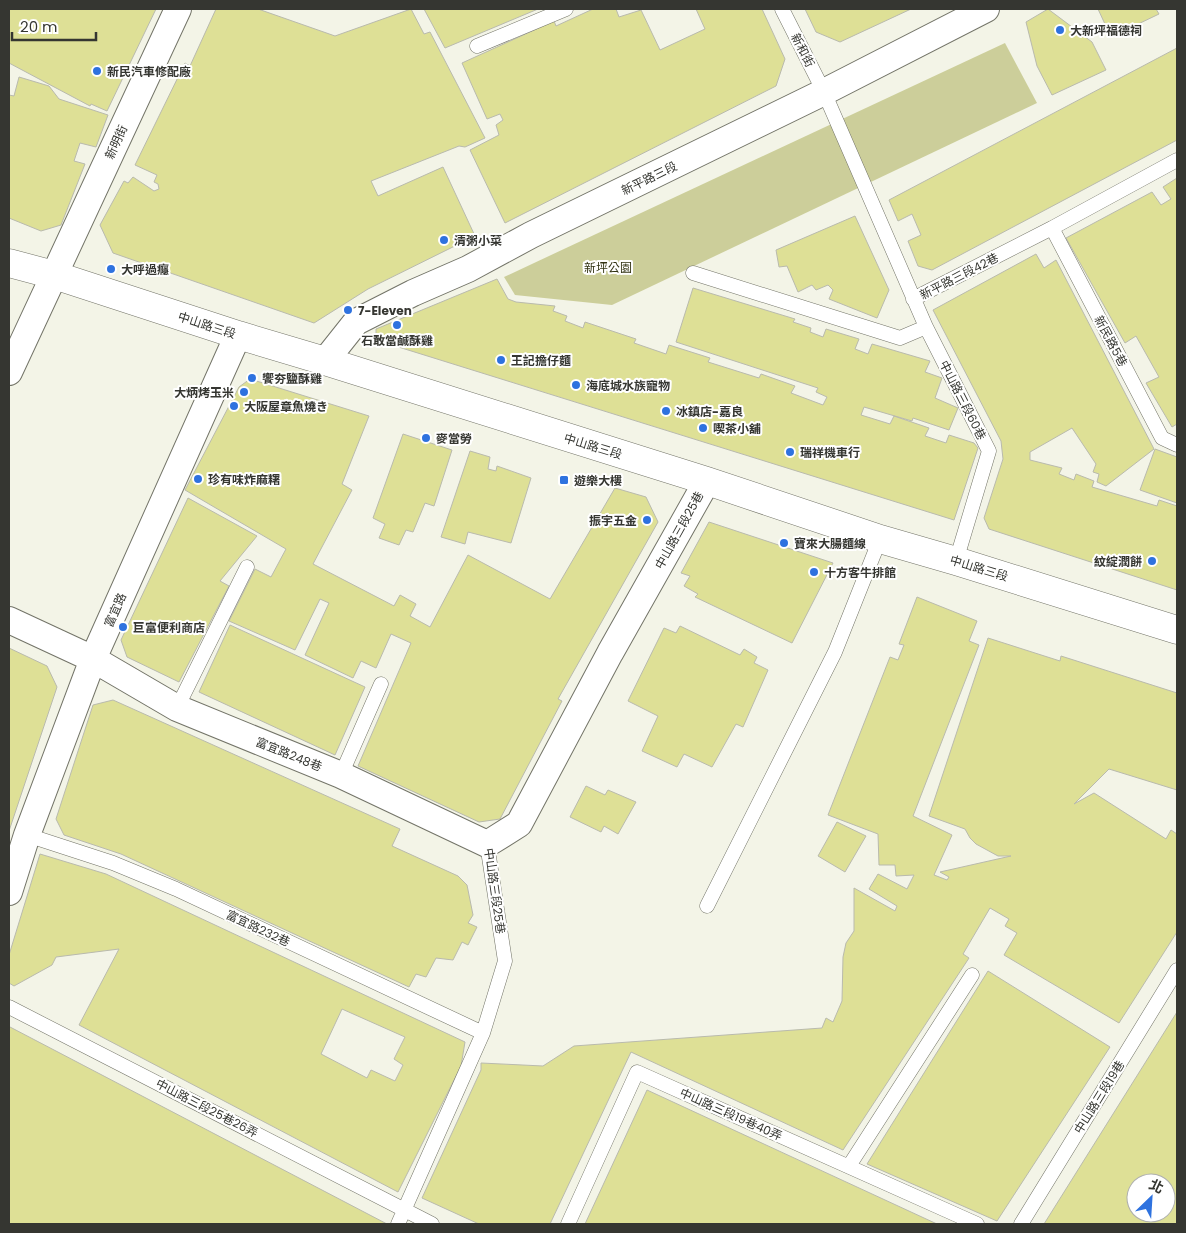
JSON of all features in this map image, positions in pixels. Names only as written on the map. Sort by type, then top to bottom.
[{"type":"street","name":"新明街","points":[[9,372],[178,9]]},
{"type":"street","name":"新平路三段","points":[[325,361],[356,322],[413,293],[468,269],[531,235],[824,92],[986,9]]},
{"type":"street","name":"中山路三段","points":[[9,263],[325,361],[880,539],[1177,630]]},
{"type":"street","name":"富宜路","points":[[9,892],[27,835],[94,659],[238,335]]},
{"type":"street","name":"中山路三段25巷","points":[[487,844],[519,824],[610,653],[706,482]]},
{"type":"street","name":"富宜路248巷","points":[[9,620],[94,659],[177,708],[341,775],[487,844]]},
{"type":"lane","points":[[477,46],[566,9]]},
{"type":"lane","name":"新和街","points":[[782,9],[824,92]]},
{"type":"lane","name":"新平路三段42巷","points":[[824,92],[913,299],[1052,228],[1177,160]]},
{"type":"lane","name":"新民路5巷","points":[[1052,228],[1162,438],[1177,445]]},
{"type":"lane","points":[[693,273],[900,338],[926,327]]},
{"type":"lane","name":"中山路三段60巷","points":[[913,299],[990,451],[956,561]]},
{"type":"lane","points":[[707,906],[835,652],[880,539]]},
{"type":"lane","points":[[177,708],[247,567]]},
{"type":"lane","points":[[341,775],[380,684]]},
{"type":"lane","name":"富宜路232巷","points":[[27,835],[113,864],[176,889],[483,1033]]},
{"type":"lane","name":"中山路三段25巷","points":[[398,1224],[483,1033],[506,961],[487,844]]},
{"type":"lane","name":"中山路三段19巷","points":[[1020,1224],[1177,970]]},
{"type":"lane","points":[[849,1166],[972,975]]},
{"type":"lane","name":"中山路三段25巷26弄","points":[[9,1007],[432,1224]]},
{"type":"lane","name":"中山路三段19巷40弄","points":[[568,1224],[637,1072],[977,1224]]},
{"type":"green space","name":"新坪公園","points":[[1005,43],[1037,103],[612,305],[515,295],[504,277]]},
{"type":"building","points":[[9,9],[156,9],[107,111],[91,104],[90,106],[9,63]]},
{"type":"building","points":[[216,9],[258,9],[335,36],[411,9],[424,34],[430,32],[485,138],[465,147],[459,146],[371,181],[378,196],[443,167],[475,236],[368,289],[314,323],[113,253],[100,225],[124,181],[128,183],[133,177],[154,191],[159,189],[158,184],[154,182],[157,175],[135,165],[185,63],[190,66]]},
{"type":"building","points":[[424,9],[538,9],[445,48]]},
{"type":"building","points":[[593,9],[616,9],[619,17],[641,10],[660,50],[705,29],[696,9],[762,9],[785,59],[776,86],[505,223],[470,150],[499,135],[496,125],[503,120],[500,114],[487,119],[462,63],[554,21],[556,26]]},
{"type":"building","points":[[805,9],[911,9],[840,42],[816,32]]},
{"type":"building","points":[[1048,9],[1092,42],[1106,70],[1052,95],[1037,66],[1026,22]]},
{"type":"building","points":[[1098,9],[1156,9],[1159,14],[1111,37]]},
{"type":"building","points":[[1177,48],[1177,140],[932,270],[918,266],[908,241],[921,235],[912,214],[898,221],[889,200]]},
{"type":"building","points":[[19,77],[49,86],[59,99],[108,115],[96,147],[80,143],[74,161],[85,164],[61,225],[41,231],[9,218],[9,95],[14,96]]},
{"type":"building","points":[[1177,178],[1177,424],[1172,427],[1146,383],[1159,377],[1136,336],[1125,343],[1066,238],[1152,192],[1161,205],[1171,199],[1163,187]]},
{"type":"building","points":[[855,216],[889,290],[877,318],[829,299],[833,290],[828,285],[816,290],[812,285],[798,292],[787,266],[779,267],[776,250]]},
{"type":"building","points":[[1036,254],[1044,268],[1056,260],[1154,449],[1106,486],[1097,482],[1099,474],[1093,472],[1096,464],[1072,428],[1030,452],[1030,460],[1062,468],[1059,474],[1074,480],[1076,474],[1094,481],[1092,487],[1157,506],[1159,500],[1177,506],[1177,590],[989,529],[984,518],[1003,459],[1001,441],[933,310]]},
{"type":"building","points":[[497,279],[508,299],[516,302],[555,306],[553,311],[567,316],[565,321],[583,328],[585,322],[636,339],[634,343],[666,354],[669,345],[710,358],[708,362],[759,378],[761,374],[795,386],[791,393],[823,405],[827,397],[816,392],[818,388],[676,342],[693,288],[795,319],[793,322],[811,328],[810,332],[823,337],[826,329],[859,339],[855,349],[868,354],[872,344],[930,361],[925,372],[942,378],[935,398],[958,408],[949,430],[913,418],[912,421],[864,407],[861,415],[890,424],[894,416],[929,428],[925,436],[946,443],[949,435],[974,443],[978,448],[954,520],[376,340],[376,329]]},
{"type":"building","points":[[250,379],[369,416],[342,484],[352,490],[313,564],[394,606],[400,595],[416,604],[410,616],[430,627],[468,555],[550,599],[615,488],[646,497],[658,522],[558,699],[562,701],[500,819],[479,822],[358,766],[411,643],[391,634],[376,668],[361,661],[353,678],[305,655],[329,603],[320,599],[295,650],[229,621],[255,569],[271,577],[286,549],[185,490],[239,387]]},
{"type":"building","points":[[403,434],[452,450],[434,506],[425,503],[413,532],[406,530],[399,545],[379,538],[385,524],[373,518]]},
{"type":"building","points":[[1155,449],[1177,457],[1177,503],[1140,490]]},
{"type":"building","points":[[470,451],[490,457],[488,469],[496,471],[497,466],[531,478],[511,543],[468,532],[465,544],[441,537]]},
{"type":"building","points":[[188,498],[257,536],[220,581],[229,586],[179,682],[127,657],[121,640]]},
{"type":"building","points":[[709,522],[833,563],[792,643],[695,597],[698,594],[684,586],[690,576],[681,573]]},
{"type":"building","points":[[917,597],[977,621],[969,641],[979,645],[913,816],[952,835],[934,875],[947,880],[949,877],[940,872],[1011,856],[998,856],[976,844],[965,829],[929,816],[988,638],[1060,661],[1061,656],[1177,693],[1177,790],[1109,769],[1074,804],[1094,793],[1166,839],[1171,830],[1177,834],[1177,932],[1119,1023],[1004,955],[1017,933],[1005,926],[1009,919],[990,908],[963,954],[969,958],[843,1150],[631,1052],[550,1224],[479,1224],[422,1198],[481,1070],[481,1063],[543,1066],[574,1046],[822,1028],[826,1018],[833,1022],[842,1001],[843,957],[846,943],[854,931],[854,888],[895,911],[897,906],[869,889],[878,874],[907,889],[914,875],[896,876],[895,865],[879,865],[878,834],[828,815],[890,657],[898,660],[904,645],[899,644]]},
{"type":"building","points":[[230,625],[365,687],[335,755],[199,692]]},
{"type":"building","points":[[680,626],[740,655],[744,649],[757,657],[754,663],[768,670],[743,727],[736,724],[712,767],[684,754],[677,767],[642,751],[658,716],[628,701],[664,628],[676,633]]},
{"type":"building","points":[[9,648],[47,666],[57,687],[9,831]]},
{"type":"building","points":[[113,700],[400,829],[392,846],[458,876],[467,885],[473,915],[468,923],[477,927],[468,945],[462,942],[453,960],[436,958],[426,977],[416,974],[409,987],[121,854],[64,835],[56,819],[93,705]]},
{"type":"building","points":[[586,786],[605,795],[608,790],[636,802],[618,834],[604,826],[601,832],[570,817]]},
{"type":"building","points":[[837,822],[866,836],[845,872],[818,856]]},
{"type":"building","points":[[40,854],[106,874],[465,1042],[461,1066],[398,1192],[79,1025],[119,949],[56,957],[52,965],[14,986],[9,983],[9,955]],"holes":[[[342,1009],[405,1037],[394,1059],[403,1065],[395,1081],[371,1070],[367,1078],[321,1054]]]},
{"type":"building","points":[[988,971],[1110,1047],[997,1221],[867,1164]]},
{"type":"building","points":[[1177,1012],[1177,1224],[1044,1224]]},
{"type":"building","points":[[10,1027],[387,1224],[9,1224]]},
{"type":"building","points":[[647,1090],[937,1224],[585,1224]]},
{"type":"place","name":"大新坪福德祠","points":[[1060,30]]},
{"type":"place","name":"新民汽車修配廠","points":[[97,71]]},
{"type":"place","name":"清粥小菜","points":[[444,240]]},
{"type":"place","name":"大呼過癮","points":[[111,269]]},
{"type":"place","name":"7-Eleven","points":[[348,310]]},
{"type":"place","name":"石敢當鹹酥雞","points":[[397,325]]},
{"type":"place","name":"王記擔仔麵","points":[[501,360]]},
{"type":"place","name":"饗夯鹽酥雞","points":[[252,378]]},
{"type":"place","name":"海底城水族寵物","points":[[576,385]]},
{"type":"place","name":"大炳烤玉米","points":[[244,392]]},
{"type":"place","name":"大阪屋章魚燒き","points":[[234,406]]},
{"type":"place","name":"冰鎮店-嘉良","points":[[666,411]]},
{"type":"place","name":"喫茶小舖","points":[[703,428]]},
{"type":"place","name":"麥當勞","points":[[426,438]]},
{"type":"place","name":"瑞祥機車行","points":[[790,452]]},
{"type":"place","name":"珍有味炸麻糬","points":[[198,479]]},
{"type":"place","name":"遊樂大樓","points":[[564,480]]},
{"type":"place","name":"振宇五金","points":[[647,520]]},
{"type":"place","name":"寶來大腸麵線","points":[[784,543]]},
{"type":"place","name":"紋綻潤餅","points":[[1152,561]]},
{"type":"place","name":"十方客牛排館","points":[[814,572]]},
{"type":"place","name":"巨富便利商店","points":[[123,627]]}]
